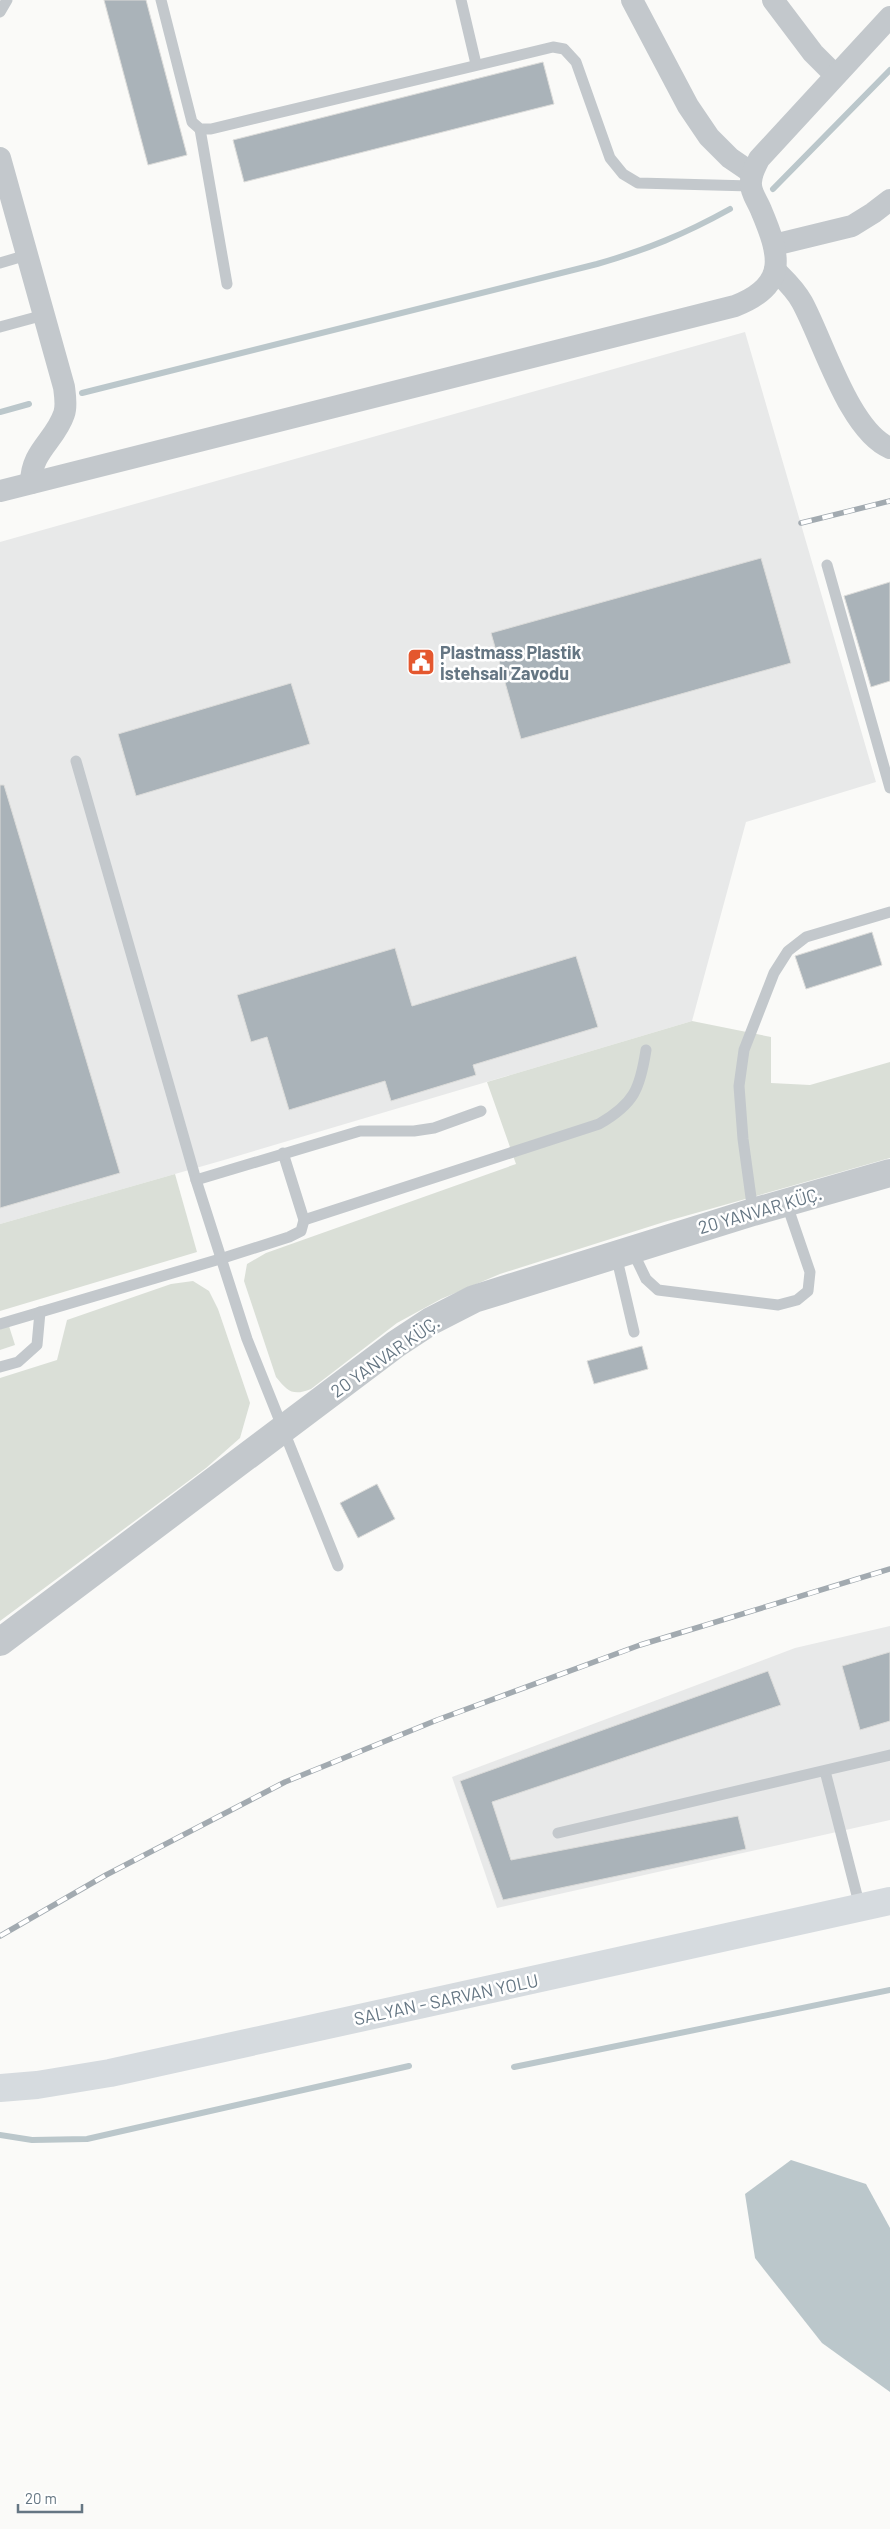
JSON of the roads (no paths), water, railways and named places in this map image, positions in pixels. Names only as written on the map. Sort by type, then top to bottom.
[{"type":"main road","name":"SALYAN - SARVAN YOLU","points":[[0,2088],[37,2086],[110,2073],[890,1901]]},
{"type":"street","points":[[0,491],[736,306],[754,299],[767,288],[775,270],[777,256],[751,180],[709,137],[688,106],[632,0]]},
{"type":"street","points":[[773,0],[813,52],[835,75]]},
{"type":"street","points":[[751,180],[759,159],[890,17]]},
{"type":"street","points":[[0,158],[64,387],[65,413],[35,458],[31,472],[31,483]]},
{"type":"street","points":[[774,244],[852,226],[874,214],[890,200]]},
{"type":"street","points":[[775,270],[790,284],[802,302],[849,402],[864,425],[882,445],[890,448]]},
{"type":"street","name":"20 YANVAR KÜÇ.","points":[[0,1642],[396,1344],[431,1321],[474,1299],[624,1251],[890,1173]]},
{"type":"lane","points":[[0,12],[7,0]]},
{"type":"lane","points":[[161,0],[192,122],[200,129],[227,284]]},
{"type":"lane","points":[[461,0],[476,64]]},
{"type":"lane","points":[[200,129],[211,129],[545,48],[564,49],[576,62],[610,158],[623,174],[638,183],[751,180]]},
{"type":"lane","points":[[0,264],[27,255]]},
{"type":"lane","points":[[0,327],[44,315]]},
{"type":"lane","points":[[827,565],[890,788]]},
{"type":"lane","points":[[76,760],[220,1259],[247,1339],[338,1566]]},
{"type":"lane","points":[[753,1212],[743,1139],[739,1086],[744,1050],[774,973],[788,951],[806,937],[890,912]]},
{"type":"lane","points":[[304,1220],[599,1124],[620,1112],[635,1093],[642,1074],[646,1050]]},
{"type":"lane","points":[[196,1180],[360,1131],[414,1131],[434,1128],[481,1111]]},
{"type":"lane","points":[[0,1324],[220,1259],[290,1237],[301,1231],[304,1220],[283,1153]]},
{"type":"lane","points":[[624,1251],[646,1279],[658,1290],[778,1305],[797,1300],[808,1291],[810,1272],[786,1202]]},
{"type":"lane","points":[[624,1251],[634,1332]]},
{"type":"lane","points":[[0,1367],[18,1362],[37,1345],[40,1312]]},
{"type":"lane","points":[[558,1833],[890,1755]]},
{"type":"lane","points":[[826,1771],[860,1908]]},
{"type":"waterway","points":[[773,189],[890,70]]},
{"type":"waterway","points":[[82,393],[597,264],[665,241],[730,209]]},
{"type":"waterway","points":[[0,412],[29,404]]},
{"type":"waterway","points":[[514,2067],[890,1990]]},
{"type":"waterway","points":[[0,2135],[32,2140],[87,2139],[409,2066]]},
{"type":"railway","points":[[801,523],[890,501]]},
{"type":"railway","points":[[0,1936],[106,1875],[285,1782],[437,1720],[640,1645],[890,1569]]},
{"type":"place","name":"Plastmass Plastik İstehsalı Zavodu","points":[[421,662]]}]
